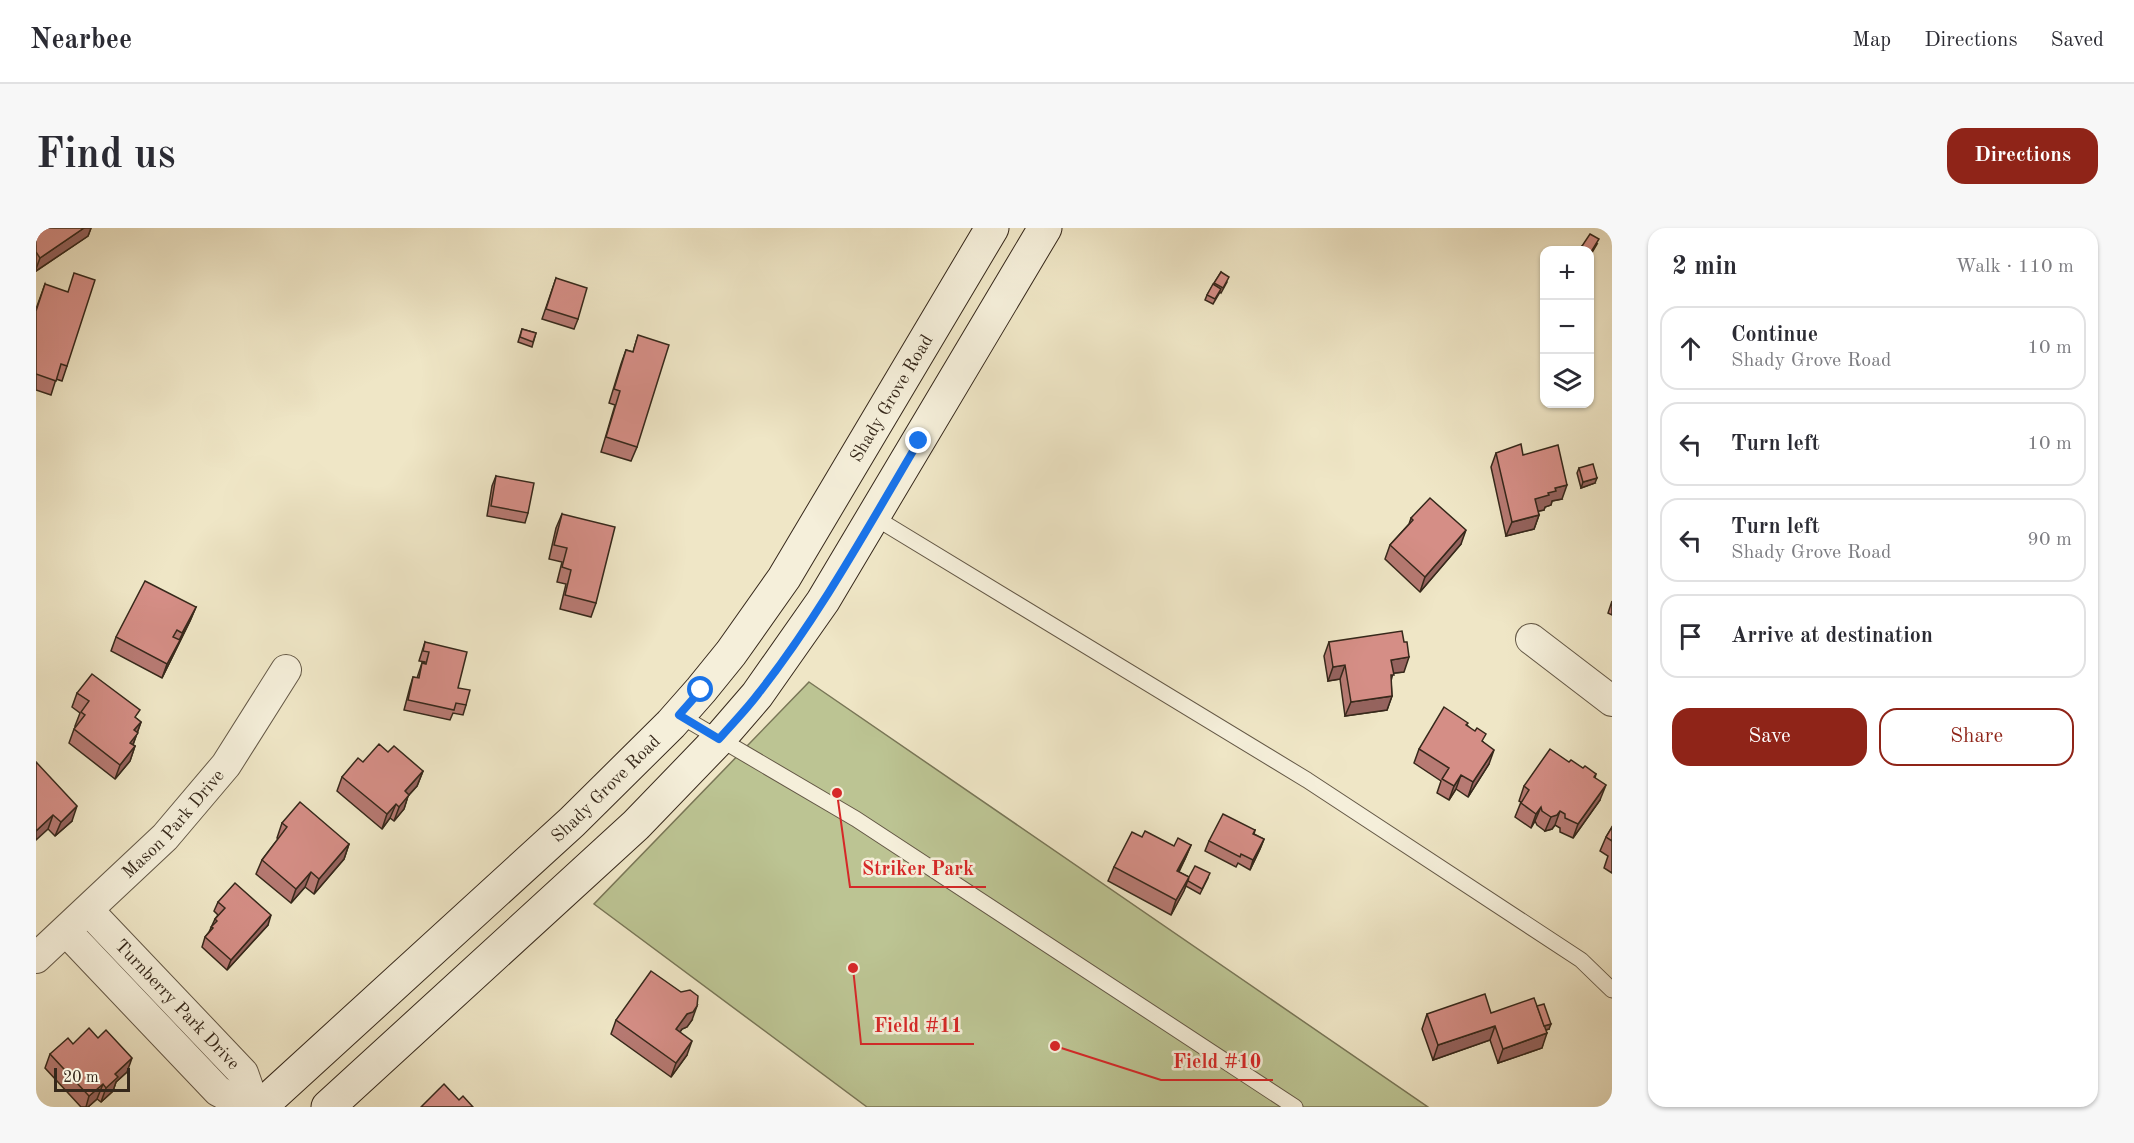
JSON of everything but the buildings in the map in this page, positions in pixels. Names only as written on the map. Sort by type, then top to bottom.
[{"type":"main road","name":"Shady Grove Road","points":[[260,1107],[572,822],[679,715],[731,653],[784,578],[992,228]]},
{"type":"main road","points":[[328,1107],[627,833],[719,739],[758,695],[791,649],[874,517],[1045,228]]},
{"type":"street","points":[[1531,639],[1612,701]]},
{"type":"street","name":"Mason Park Drive","points":[[36,958],[165,837],[226,765],[286,670]]},
{"type":"street","name":"Turnberry Park Drive","points":[[88,909],[243,1073],[255,1107]]},
{"type":"street","name":"Turnberry Park Drive","points":[[66,931],[218,1091],[249,1107]]},
{"type":"lane","points":[[874,517],[1307,780],[1581,960],[1612,990]]},
{"type":"lane","points":[[679,715],[856,819],[1295,1107]]},
{"type":"green space","points":[[809,682],[1428,1107],[867,1107],[594,904]]},
{"type":"place","name":"Striker Park","points":[[837,793]]},
{"type":"place","name":"Field #11","points":[[853,968]]},
{"type":"place","name":"Field #10","points":[[1055,1046]]},
{"type":"route","points":[[701,690],[679,715],[719,739],[758,695],[791,649],[823,601],[919,441]]}]
